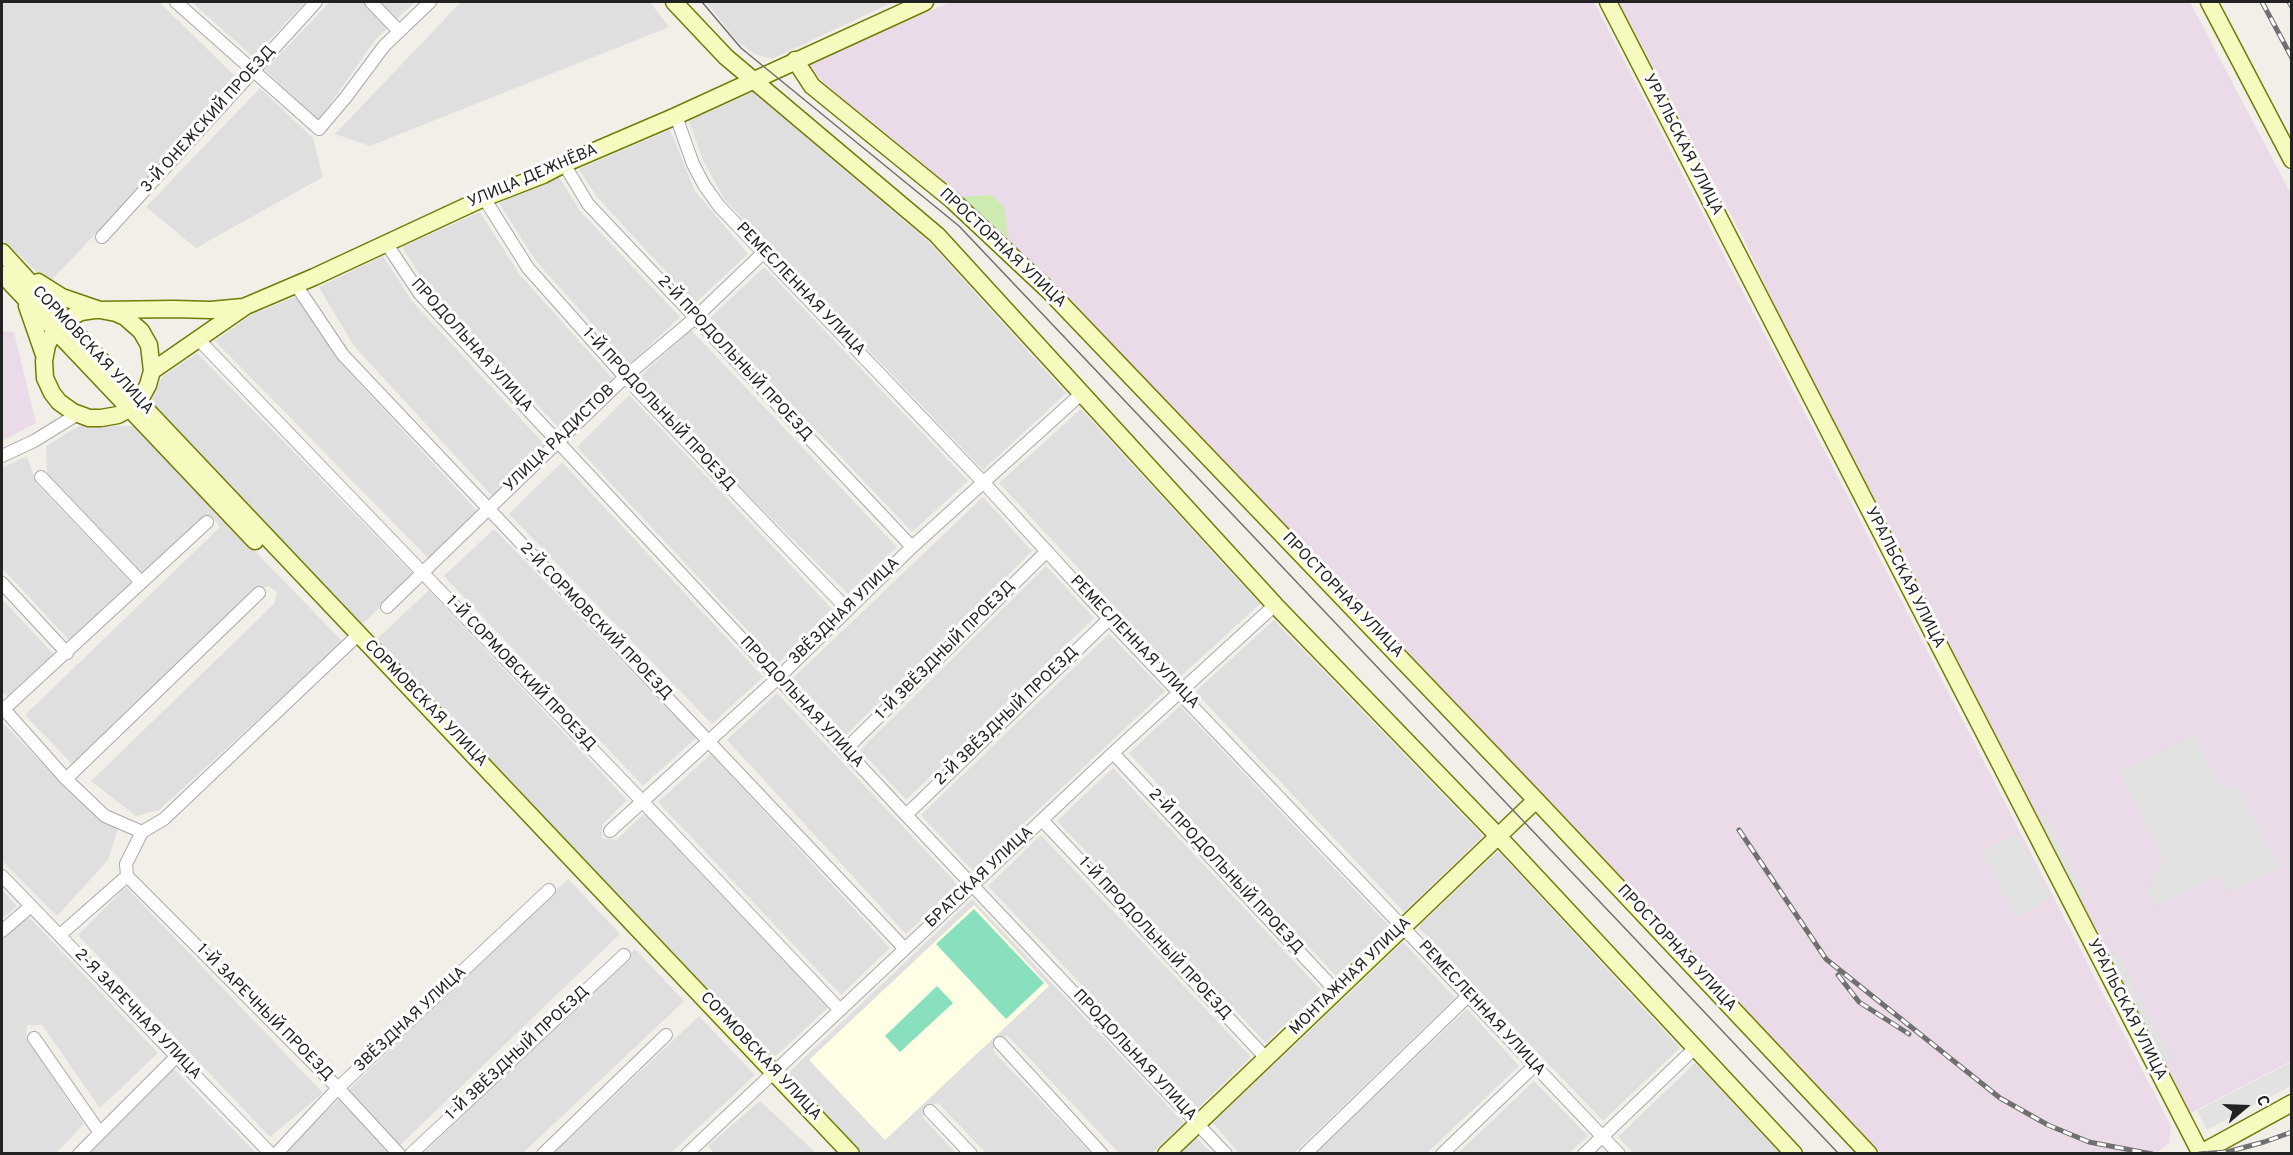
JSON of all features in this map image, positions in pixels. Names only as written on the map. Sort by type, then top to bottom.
[{"type":"street","points":[[176,2],[319,129],[346,98],[384,46],[430,2]]},
{"type":"street","name":"3-Й ОНЕЖСКИЙ ПРОЕЗД","points":[[102,237],[316,2]]},
{"type":"street","points":[[370,2],[399,31]]},
{"type":"street","name":"ПРОСТОРНАЯ УЛИЦА","points":[[674,2],[726,57],[755,79],[937,235],[1275,605],[1498,836],[1794,1154]]},
{"type":"street","name":"УЛИЦА ДЕЖНЁВА","points":[[152,371],[246,306],[484,198],[543,175],[676,116],[925,2]]},
{"type":"street","name":"УРАЛЬСКАЯ УЛИЦА","points":[[1607,2],[2199,1153]]},
{"type":"street","points":[[2209,2],[2292,160]]},
{"type":"street","name":"ПРОСТОРНАЯ УЛИЦА","points":[[795,60],[812,86],[952,200],[1049,291],[1536,800],[1869,1154]]},
{"type":"street","name":"РЕМЕСЛЕННАЯ УЛИЦА","points":[[676,116],[693,164],[719,206],[984,482],[1109,619],[1619,1154]]},
{"type":"street","name":"2-Й ПРОДОЛЬНЫЙ ПРОЕЗД","points":[[564,164],[588,204],[912,547]]},
{"type":"street","name":"1-Й ПРОДОЛЬНЫЙ ПРОЕЗД","points":[[484,198],[528,268],[625,377],[847,609]]},
{"type":"street","name":"ПРОДОЛЬНАЯ УЛИЦА","points":[[386,243],[420,294],[1226,1154]]},
{"type":"street","points":[[2,252],[47,290],[62,297],[100,310],[125,317],[141,331],[150,350],[152,371],[148,386],[133,405],[118,415],[101,418],[78,414],[63,406],[52,393],[44,373],[44,356],[47,345],[59,326],[81,312],[100,310],[228,309],[246,306]]},
{"type":"street","name":"СОРМОВСКАЯ УЛИЦА","points":[[2,252],[59,326],[133,405],[770,1075],[851,1154]]},
{"type":"street","name":"УЛИЦА РАДИСТОВ","points":[[387,607],[556,441],[625,377],[695,318],[764,252]]},
{"type":"street","name":"СОРМОВСКАЯ УЛИЦА","points":[[2,274],[23,297],[59,326]]},
{"type":"street","name":"2-Й СОРМОВСКИЙ ПРОЕЗД","points":[[296,285],[343,355],[905,949]]},
{"type":"street","points":[[23,297],[44,356]]},
{"type":"street","name":"1-Й СОРМОВСКИЙ ПРОЕЗД","points":[[198,339],[424,572],[840,1010]]},
{"type":"street","name":"ЗВЁЗДНАЯ УЛИЦА","points":[[610,831],[778,678],[912,547],[1082,394]]},
{"type":"street","points":[[2,456],[34,441],[78,414]]},
{"type":"street","points":[[41,477],[141,582]]},
{"type":"street","points":[[142,832],[105,816],[66,778],[3,708],[207,522]]},
{"type":"street","name":"1-Й ЗВЁЗДНЫЙ ПРОЕЗД","points":[[845,750],[1047,551]]},
{"type":"street","points":[[2,583],[67,652]]},
{"type":"street","points":[[66,778],[259,593]]},
{"type":"street","name":"БРАТСКАЯ УЛИЦА","points":[[696,1151],[770,1075],[1113,753],[1275,605]]},
{"type":"street","name":"2-Й ЗВЁЗДНЫЙ ПРОЕЗД","points":[[906,815],[1109,619]]},
{"type":"street","points":[[60,935],[127,876],[126,864],[142,832],[164,819],[355,638]]},
{"type":"street","name":"2-Й ПРОДОЛЬНЫЙ ПРОЕЗД","points":[[1113,753],[1336,991]]},
{"type":"street","name":"МОНТАЖНАЯ УЛИЦА","points":[[1166,1154],[1536,800]]},
{"type":"street","name":"1-Й ПРОДОЛЬНЫЙ ПРОЕЗД","points":[[1042,820],[1266,1058]]},
{"type":"street","name":"2-Я ЗАРЕЧНАЯ УЛИЦА","points":[[2,876],[271,1154]]},
{"type":"street","name":"1-Й ЗАРЕЧНЫЙ ПРОЕЗД","points":[[127,876],[338,1088],[399,1154]]},
{"type":"street","name":"ЗВЁЗДНАЯ УЛИЦА","points":[[276,1154],[338,1088],[549,890]]},
{"type":"street","points":[[2,931],[31,906]]},
{"type":"street","name":"1-Й ЗВЁЗДНЫЙ ПРОЕЗД","points":[[411,1154],[624,955]]},
{"type":"street","points":[[1305,1154],[1468,996]]},
{"type":"street","points":[[543,1154],[666,1035]]},
{"type":"street","points":[[34,1038],[100,1133]]},
{"type":"street","points":[[1000,1043],[1102,1154]]},
{"type":"street","points":[[1584,1154],[1695,1048]]},
{"type":"street","points":[[79,1154],[177,1056]]},
{"type":"street","points":[[1442,1154],[1534,1066]]},
{"type":"street","name":"СОРМОВСКАЯ УЛИЦА","points":[[770,1075],[836,1154]]},
{"type":"street","points":[[2199,1153],[2292,1103]]},
{"type":"street","points":[[930,1111],[971,1154]]},
{"type":"shaded area","points":[[2,2],[159,2],[240,81],[49,283],[2,239]]},
{"type":"shaded area","points":[[192,2],[306,2],[253,57]]},
{"type":"shaded area","points":[[330,2],[415,2],[376,39],[318,121],[265,70]]},
{"type":"shaded area","points":[[461,2],[650,2],[669,27],[370,146],[335,134]]},
{"type":"shaded area","points":[[706,2],[893,2],[772,59],[755,54],[738,42]]},
{"type":"shaded area","points":[[950,2],[1594,2],[2171,1126],[2169,1143],[2155,1154],[1881,1153],[1046,276],[823,82],[809,64]]},
{"type":"shaded area","points":[[1619,2],[2190,2],[2291,194],[2291,1061],[2185,1116],[1806,371],[1743,238]]},
{"type":"shaded area","points":[[260,88],[313,138],[323,177],[196,248],[146,207]]},
{"type":"shaded area","points":[[753,92],[929,242],[1066,393],[983,470],[725,200],[703,160],[689,121]]},
{"type":"shaded area","points":[[670,130],[695,191],[748,254],[695,303],[597,197],[579,169]]},
{"type":"shaded area","points":[[559,177],[580,211],[680,317],[629,365],[536,261],[499,203]]},
{"type":"shaded area","points":[[480,212],[520,275],[614,380],[563,432],[428,288],[402,247]]},
{"type":"shaded area","points":[[383,256],[412,301],[547,447],[494,498],[354,346],[319,287]]},
{"type":"shaded area","points":[[764,267],[968,481],[912,532],[710,318]]},
{"type":"shaded area","points":[[300,295],[337,359],[479,513],[430,560],[215,341],[251,315]]},
{"type":"shaded area","points":[[691,330],[897,547],[848,594],[634,382]]},
{"type":"shaded area","points":[[2,331],[14,332],[36,423],[2,441]]},
{"type":"shaded area","points":[[197,353],[414,575],[358,628],[148,406],[162,377]]},
{"type":"shaded area","points":[[629,395],[832,609],[778,663],[577,447]]},
{"type":"shaded area","points":[[1081,409],[1260,604],[1180,677],[999,483]]},
{"type":"shaded area","points":[[79,426],[134,426],[343,642],[159,810],[136,816],[91,781],[274,604],[277,592],[269,586],[260,589],[75,767],[25,715],[220,527],[214,519],[204,519],[142,574],[47,474],[46,446]]},
{"type":"shaded area","points":[[27,456],[36,483],[133,584],[72,643],[2,568],[2,468]]},
{"type":"shaded area","points":[[562,462],[763,677],[712,724],[509,514]]},
{"type":"shaded area","points":[[983,497],[1032,551],[846,735],[793,678]]},
{"type":"shaded area","points":[[494,529],[696,738],[643,786],[444,576]]},
{"type":"shaded area","points":[[1046,566],[1094,618],[906,800],[860,750]]},
{"type":"shaded area","points":[[429,590],[627,800],[602,825],[602,838],[616,840],[646,812],[830,1006],[770,1061],[373,643]]},
{"type":"shaded area","points":[[2,599],[57,658],[11,700],[2,691]]},
{"type":"shaded area","points":[[1274,620],[1483,836],[1404,912],[1195,692]]},
{"type":"shaded area","points":[[1109,634],[1165,691],[973,871],[921,815]]},
{"type":"shaded area","points":[[777,693],[958,885],[906,934],[727,740]]},
{"type":"shaded area","points":[[1180,706],[1389,926],[1336,976],[1129,753]]},
{"type":"shaded area","points":[[2,722],[67,789],[118,829],[108,860],[57,916],[2,861]]},
{"type":"shaded area","points":[[2194,736],[2220,785],[2229,787],[2237,785],[2278,867],[2229,892],[2219,876],[2154,907],[2146,891],[2163,861],[2119,771]]},
{"type":"shaded area","points":[[711,754],[890,948],[841,995],[658,802]]},
{"type":"shaded area","points":[[1113,768],[1321,990],[1266,1043],[1057,821]]},
{"type":"shaded area","points":[[2044,811],[2085,893],[2081,900],[2040,818]]},
{"type":"shaded area","points":[[2017,834],[2051,898],[2015,918],[1982,852]]},
{"type":"shaded area","points":[[1041,835],[1251,1057],[1198,1108],[988,886]]},
{"type":"shaded area","points":[[1498,851],[1680,1048],[1603,1121],[1418,927]]},
{"type":"shaded area","points":[[568,879],[620,934],[395,1150],[395,1153],[287,1154],[285,1151]]},
{"type":"shaded area","points":[[126,887],[323,1093],[270,1137],[78,935]]},
{"type":"shaded area","points":[[2,890],[17,906],[2,919]]},
{"type":"shaded area","points":[[972,899],[1184,1123],[1152,1153],[1119,1153],[1008,1036],[996,1038],[993,1051],[1091,1153],[986,1153],[938,1103],[925,1105],[923,1118],[956,1153],[858,1153],[785,1076]]},
{"type":"shaded area","points":[[974,905],[1049,986],[885,1140],[809,1060]]},
{"type":"shaded area","points":[[26,914],[158,1053],[100,1108],[42,1025],[27,1025],[26,1038],[84,1124],[56,1153],[2,1154],[2,933]]},
{"type":"shaded area","points":[[1403,942],[1455,998],[1294,1153],[1239,1153],[1213,1123]]},
{"type":"shaded area","points":[[635,949],[684,1001],[523,1153],[423,1154]]},
{"type":"shaded area","points":[[2117,952],[2173,1058],[2166,1063],[2112,956]]},
{"type":"shaded area","points":[[1467,1009],[1519,1066],[1427,1153],[1314,1154]]},
{"type":"shaded area","points":[[699,1016],[755,1075],[671,1153],[554,1153]]},
{"type":"shaded area","points":[[2291,1062],[2291,1086],[2207,1130],[2197,1111]]},
{"type":"shaded area","points":[[1695,1063],[1780,1153],[1634,1153],[1618,1137]]},
{"type":"shaded area","points":[[173,1068],[256,1153],[86,1154]]},
{"type":"shaded area","points":[[1534,1081],[1588,1136],[1569,1153],[1458,1153]]},
{"type":"shaded area","points":[[760,1101],[816,1153],[714,1153],[708,1146]]},
{"type":"shaded area","points":[[1197,1138],[1212,1153],[1181,1153]]},
{"type":"green space","points":[[991,195],[1004,207],[1008,238],[962,197]]},
{"type":"green space","points":[[974,909],[1044,983],[1006,1019],[936,944]]},
{"type":"green space","points":[[937,986],[953,1003],[900,1052],[885,1036]]},
{"type":"tram line","points":[[702,2],[741,48],[959,226],[1839,1154]]},
{"type":"railway","points":[[2262,2],[2292,58]]},
{"type":"railway","points":[[2289,2],[2292,7]]},
{"type":"railway","points":[[1739,830],[1826,959],[2000,1098],[2048,1125],[2089,1142],[2152,1154]]},
{"type":"railway","points":[[1838,975],[1859,1002],[1909,1034]]},
{"type":"railway","points":[[2199,1154],[2227,1152],[2292,1132]]}]
